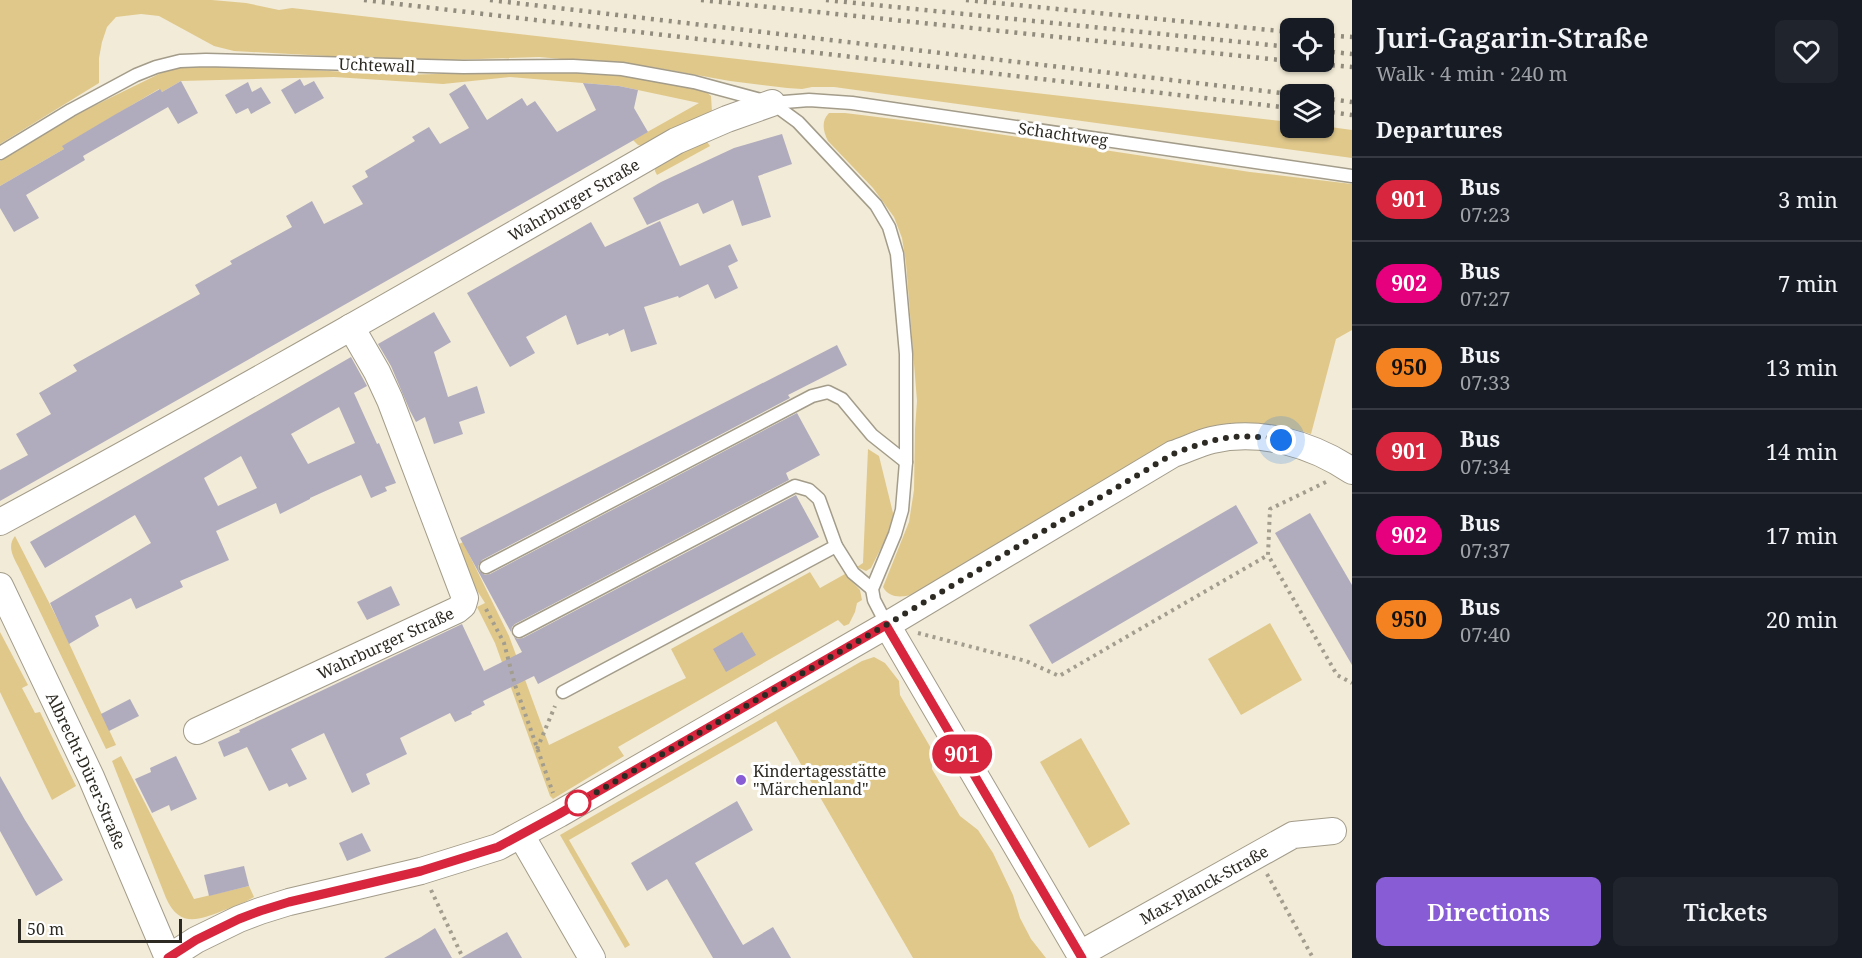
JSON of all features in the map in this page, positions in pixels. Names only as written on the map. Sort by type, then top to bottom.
[{"type":"street","name":"Wahrburger Straße","points":[[0,522],[108,464],[676,141],[772,103]]},
{"type":"street","name":"Wahrburger Straße","points":[[197,731],[457,610],[463,605],[464,592],[390,400],[351,327]]},
{"type":"street","points":[[168,958],[204,936],[260,911],[421,871],[498,847],[886,625],[1173,454],[1211,440],[1240,436],[1268,438],[1294,443],[1324,454],[1351,471]]},
{"type":"street","name":"Albrecht-Dürer-Straße","points":[[0,586],[91,777],[168,958]]},
{"type":"street","name":"Max-Planck-Straße","points":[[886,625],[1081,956],[1293,835],[1333,831]]},
{"type":"street","points":[[521,835],[592,958]]},
{"type":"lane","name":"Uchtewall","points":[[0,153],[71,110],[136,75],[156,67],[206,60],[463,67],[573,66],[622,69],[694,81],[772,103]]},
{"type":"lane","name":"Schachtweg","points":[[772,103],[809,100],[852,103],[1352,176]]},
{"type":"lane","points":[[772,103],[798,122],[876,206],[889,227],[897,254],[903,310],[907,404],[906,462],[900,518],[872,589],[874,600],[886,625]]},
{"type":"lane","points":[[486,567],[812,396],[828,392],[842,399],[872,435],[906,462]]},
{"type":"lane","points":[[519,631],[795,486],[809,490],[819,499],[836,546],[853,573],[872,589]]},
{"type":"lane","points":[[563,692],[836,546]]},
{"type":"path","points":[[1351,471],[1270,509],[1268,555],[1337,675],[1352,683]]},
{"type":"path","points":[[886,625],[1026,661],[1059,676],[1268,555]]},
{"type":"path","points":[[464,592],[487,610],[504,643],[515,685],[559,814]]},
{"type":"path","points":[[537,749],[545,726],[563,692]]},
{"type":"path","points":[[1257,855],[1313,958]]},
{"type":"path","points":[[421,871],[463,958]]},
{"type":"shaded area","points":[[0,0],[212,0],[246,3],[279,10],[292,8],[1280,121],[1280,138],[1334,138],[1334,128],[1352,130],[1352,158],[834,87],[802,89],[730,81],[652,67],[539,57],[418,61],[234,51],[214,46],[159,16],[141,14],[116,17],[107,27],[99,58],[99,83],[0,144]]},
{"type":"shaded area","points":[[183,67],[261,67],[398,75],[590,70],[703,89],[711,96],[712,112],[647,147],[638,145],[633,140],[699,103],[619,86],[510,77],[443,84],[334,77],[181,81],[162,92],[159,89],[0,186],[0,161],[71,117],[161,73]]},
{"type":"shaded area","points":[[829,113],[918,122],[1250,172],[1352,184],[1352,330],[1336,339],[1311,434],[1278,426],[1244,425],[917,593],[903,596],[890,594],[883,587],[909,522],[914,490],[917,401],[906,263],[902,238],[894,217],[873,188],[828,141],[824,126]]},
{"type":"shaded area","points":[[704,138],[710,146],[657,175],[655,164]]},
{"type":"shaded area","points":[[868,449],[879,456],[894,517],[871,568],[866,571],[857,567],[863,563]]},
{"type":"shaded area","points":[[15,536],[62,628],[116,745],[106,749],[14,558],[11,544]]},
{"type":"shaded area","points":[[463,542],[509,636],[549,745],[686,678],[671,649],[810,572],[820,588],[845,574],[860,590],[862,600],[857,603],[849,624],[844,626],[838,620],[618,747],[624,756],[553,799],[495,643],[477,607],[485,603],[459,562],[455,546]]},
{"type":"shaded area","points":[[1270,623],[1302,680],[1241,715],[1208,659]]},
{"type":"shaded area","points":[[0,632],[28,685],[22,688],[35,713],[40,712],[76,786],[52,800],[0,692]]},
{"type":"shaded area","points":[[874,657],[885,663],[899,681],[900,695],[932,750],[932,769],[960,816],[978,830],[993,853],[1013,895],[1020,918],[1031,939],[1046,958],[913,958],[776,721],[569,840],[630,945],[625,948],[560,835],[862,661]]},
{"type":"shaded area","points":[[1081,738],[1130,824],[1089,848],[1040,762]]},
{"type":"shaded area","points":[[121,756],[194,899],[249,886],[254,897],[197,919],[177,914],[166,898],[112,761]]},
{"type":"building","points":[[300,79],[304,86],[314,81],[324,98],[295,114],[281,90]]},
{"type":"building","points":[[181,81],[198,113],[178,124],[168,107],[83,156],[85,160],[26,195],[39,218],[14,232],[0,208],[0,186],[64,149],[62,146],[116,114],[160,89],[162,92]]},
{"type":"building","points":[[248,82],[252,92],[261,87],[271,103],[251,114],[248,108],[236,114],[225,95]]},
{"type":"building","points":[[583,83],[638,90],[634,108],[648,132],[0,501],[0,470],[28,455],[16,434],[51,414],[39,393],[77,371],[73,365],[200,294],[195,285],[232,264],[230,261],[292,227],[286,216],[312,201],[324,224],[363,204],[352,186],[368,177],[365,171],[415,141],[412,137],[429,127],[440,144],[469,128],[449,94],[465,84],[487,120],[522,98],[527,106],[535,101],[557,132],[596,110]]},
{"type":"building","points":[[782,134],[792,164],[758,176],[771,217],[742,226],[733,200],[703,214],[698,203],[647,225],[633,198],[661,182],[734,148]]},
{"type":"building","points":[[660,221],[680,266],[730,244],[738,261],[728,266],[738,288],[715,299],[708,284],[679,298],[678,296],[644,307],[657,344],[631,352],[624,329],[577,345],[566,315],[526,337],[535,353],[510,367],[467,293],[591,222],[605,247]]},
{"type":"building","points":[[434,312],[451,342],[434,352],[448,397],[477,386],[485,413],[459,422],[463,434],[434,444],[425,417],[416,422],[391,366],[378,344]]},
{"type":"building","points":[[837,345],[847,365],[788,395],[790,398],[482,560],[478,566],[479,571],[485,575],[490,574],[797,413],[820,455],[786,473],[789,480],[515,624],[511,632],[460,538]]},
{"type":"building","points":[[351,357],[367,386],[354,393],[396,483],[385,487],[387,491],[371,498],[361,475],[280,514],[276,503],[216,531],[229,560],[180,581],[183,587],[136,609],[131,598],[95,616],[99,626],[69,644],[50,603],[151,543],[135,515],[45,568],[30,542]],"holes":[[[339,407],[355,443],[308,464],[291,434]],[[241,456],[257,488],[218,506],[204,478]]]},
{"type":"building","points":[[796,495],[819,537],[538,684],[534,676],[483,701],[485,705],[455,722],[450,713],[400,738],[407,754],[366,774],[370,784],[352,793],[324,733],[291,749],[307,779],[289,787],[287,783],[269,791],[247,747],[224,757],[218,742],[240,732],[239,730],[462,624],[484,671],[522,652],[514,637],[523,638]]},
{"type":"building","points":[[1236,505],[1258,543],[1052,664],[1029,625]]},
{"type":"building","points":[[1310,513],[1352,585],[1352,665],[1275,533]]},
{"type":"building","points":[[391,586],[400,605],[367,620],[357,602]]},
{"type":"building","points":[[742,632],[756,655],[726,672],[713,649]]},
{"type":"building","points":[[130,699],[139,716],[109,731],[101,714]]},
{"type":"building","points":[[176,756],[197,799],[171,811],[169,805],[152,813],[135,779],[151,772],[150,768]]},
{"type":"building","points":[[0,776],[63,880],[36,896],[0,831]]},
{"type":"building","points":[[737,801],[753,830],[695,863],[743,945],[773,927],[791,958],[713,958],[667,879],[647,891],[631,863]]},
{"type":"building","points":[[362,833],[371,851],[347,861],[339,843]]},
{"type":"building","points":[[244,866],[249,886],[209,896],[204,875]]},
{"type":"building","points":[[435,928],[452,958],[384,958],[421,937]]},
{"type":"building","points":[[507,932],[522,958],[461,958]]},
{"type":"railway","points":[[364,0],[1280,107]]},
{"type":"railway","points":[[490,0],[1280,93]]},
{"type":"railway","points":[[701,0],[1280,60]]},
{"type":"railway","points":[[826,0],[1280,46]]},
{"type":"railway","points":[[966,0],[1280,31]]},
{"type":"railway","points":[[1334,36],[1352,37]]},
{"type":"railway","points":[[1334,52],[1352,54]]},
{"type":"railway","points":[[1334,65],[1352,67]]},
{"type":"railway","points":[[1334,100],[1352,102]]},
{"type":"railway","points":[[1334,113],[1352,115]]},
{"type":"bus line","name":"901","points":[[168,958],[196,940],[260,911],[421,871],[498,847],[886,625],[1082,958]]},
{"type":"place","name":"Kindertagesstätte \"Märchenland\"","points":[[741,780]]},
{"type":"route","points":[[578,803],[886,625],[1173,454],[1211,440],[1240,436],[1281,440]]}]
